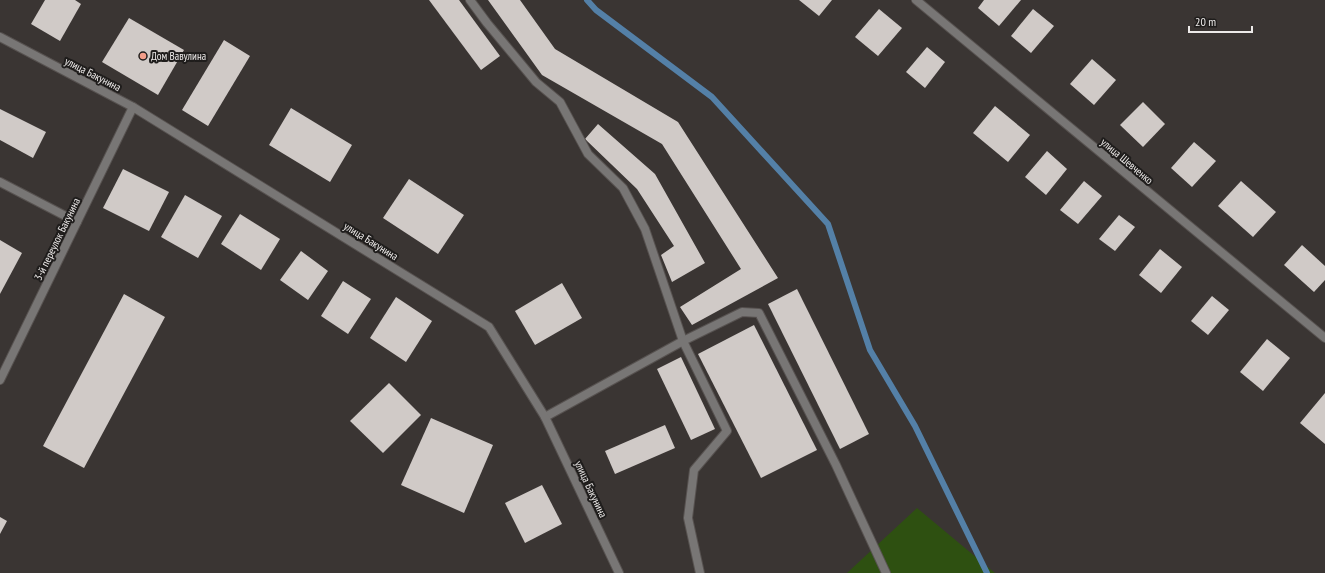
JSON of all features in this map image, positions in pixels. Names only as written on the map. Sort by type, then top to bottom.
[{"type":"street","points":[[470,0],[536,82],[560,102],[588,154],[623,188],[644,229],[683,341],[727,431],[694,470],[688,518],[700,573]]},
{"type":"street","name":"улица Шевченко","points":[[916,0],[1325,338]]},
{"type":"street","name":"улица Бакунина","points":[[0,38],[133,106],[489,327],[545,417],[619,573]]},
{"type":"street","name":"3-й переулок Бакунина","points":[[0,380],[133,106]]},
{"type":"street","points":[[0,182],[77,222]]},
{"type":"street","points":[[545,417],[683,341],[742,312],[759,313],[836,466],[886,573]]},
{"type":"green space","points":[[917,508],[995,573],[847,573]]},
{"type":"building","points":[[45,0],[75,0],[81,4],[60,41],[31,24]]},
{"type":"building","points":[[429,0],[459,0],[500,56],[481,70]]},
{"type":"building","points":[[488,0],[520,0],[555,49],[678,122],[778,278],[692,325],[680,307],[741,269],[662,144],[542,75]]},
{"type":"building","points":[[799,0],[832,0],[819,16]]},
{"type":"building","points":[[984,0],[1021,0],[999,26],[978,8]]},
{"type":"building","points":[[879,9],[902,28],[878,56],[855,37]]},
{"type":"building","points":[[1033,9],[1054,26],[1031,53],[1011,36]]},
{"type":"building","name":"Дом Вавулина","points":[[129,18],[184,50],[158,95],[102,62]]},
{"type":"building","points":[[224,40],[250,56],[208,126],[182,110]]},
{"type":"building","points":[[927,47],[945,62],[925,88],[906,72]]},
{"type":"building","points":[[1092,59],[1116,80],[1094,105],[1070,84]]},
{"type":"building","points":[[1143,102],[1165,124],[1143,147],[1120,125]]},
{"type":"building","points":[[995,106],[1030,135],[1008,162],[973,133]]},
{"type":"building","points":[[291,108],[352,145],[330,182],[269,145]]},
{"type":"building","points":[[0,109],[46,132],[33,158],[0,140]]},
{"type":"building","points":[[598,124],[655,174],[705,263],[672,282],[661,255],[674,246],[637,189],[585,139]]},
{"type":"building","points":[[1194,142],[1216,161],[1192,187],[1171,168]]},
{"type":"building","points":[[1047,151],[1067,169],[1046,195],[1025,177]]},
{"type":"building","points":[[123,169],[169,192],[149,231],[103,208]]},
{"type":"building","points":[[409,179],[464,215],[438,254],[383,218]]},
{"type":"building","points":[[1084,181],[1102,196],[1078,224],[1060,210]]},
{"type":"building","points":[[1241,181],[1276,212],[1253,237],[1218,206]]},
{"type":"building","points":[[185,195],[222,216],[198,258],[161,237]]},
{"type":"building","points":[[240,214],[280,239],[261,270],[221,244]]},
{"type":"building","points":[[1119,215],[1135,227],[1115,251],[1099,239]]},
{"type":"building","points":[[0,240],[22,253],[0,294]]},
{"type":"building","points":[[1302,245],[1325,266],[1325,280],[1314,292],[1284,265]]},
{"type":"building","points":[[1160,249],[1182,267],[1161,293],[1139,275]]},
{"type":"building","points":[[301,251],[328,271],[308,300],[280,280]]},
{"type":"building","points":[[343,281],[371,299],[348,334],[321,316]]},
{"type":"building","points":[[562,283],[582,318],[535,345],[515,311]]},
{"type":"building","points":[[797,289],[869,434],[840,449],[768,304]]},
{"type":"building","points":[[124,294],[165,317],[84,468],[43,446]]},
{"type":"building","points":[[1212,296],[1229,310],[1208,335],[1191,321]]},
{"type":"building","points":[[396,297],[432,321],[406,362],[370,338]]},
{"type":"building","points":[[754,325],[817,450],[761,478],[698,354]]},
{"type":"building","points":[[1267,339],[1290,358],[1263,391],[1240,372]]},
{"type":"building","points":[[681,357],[715,429],[691,440],[657,369]]},
{"type":"building","points":[[389,383],[421,415],[383,453],[350,421]]},
{"type":"building","points":[[1325,393],[1325,444],[1300,423]]},
{"type":"building","points":[[431,418],[493,445],[464,513],[401,485]]},
{"type":"building","points":[[665,425],[675,448],[615,474],[605,451]]},
{"type":"building","points":[[542,485],[562,524],[525,543],[505,503]]},
{"type":"building","points":[[0,517],[7,521],[0,534]]},
{"type":"waterway","points":[[587,0],[596,10],[712,97],[828,224],[870,350],[915,426],[987,573]]},
{"type":"place","name":"Дом Вавулина","points":[[143,56]]}]
